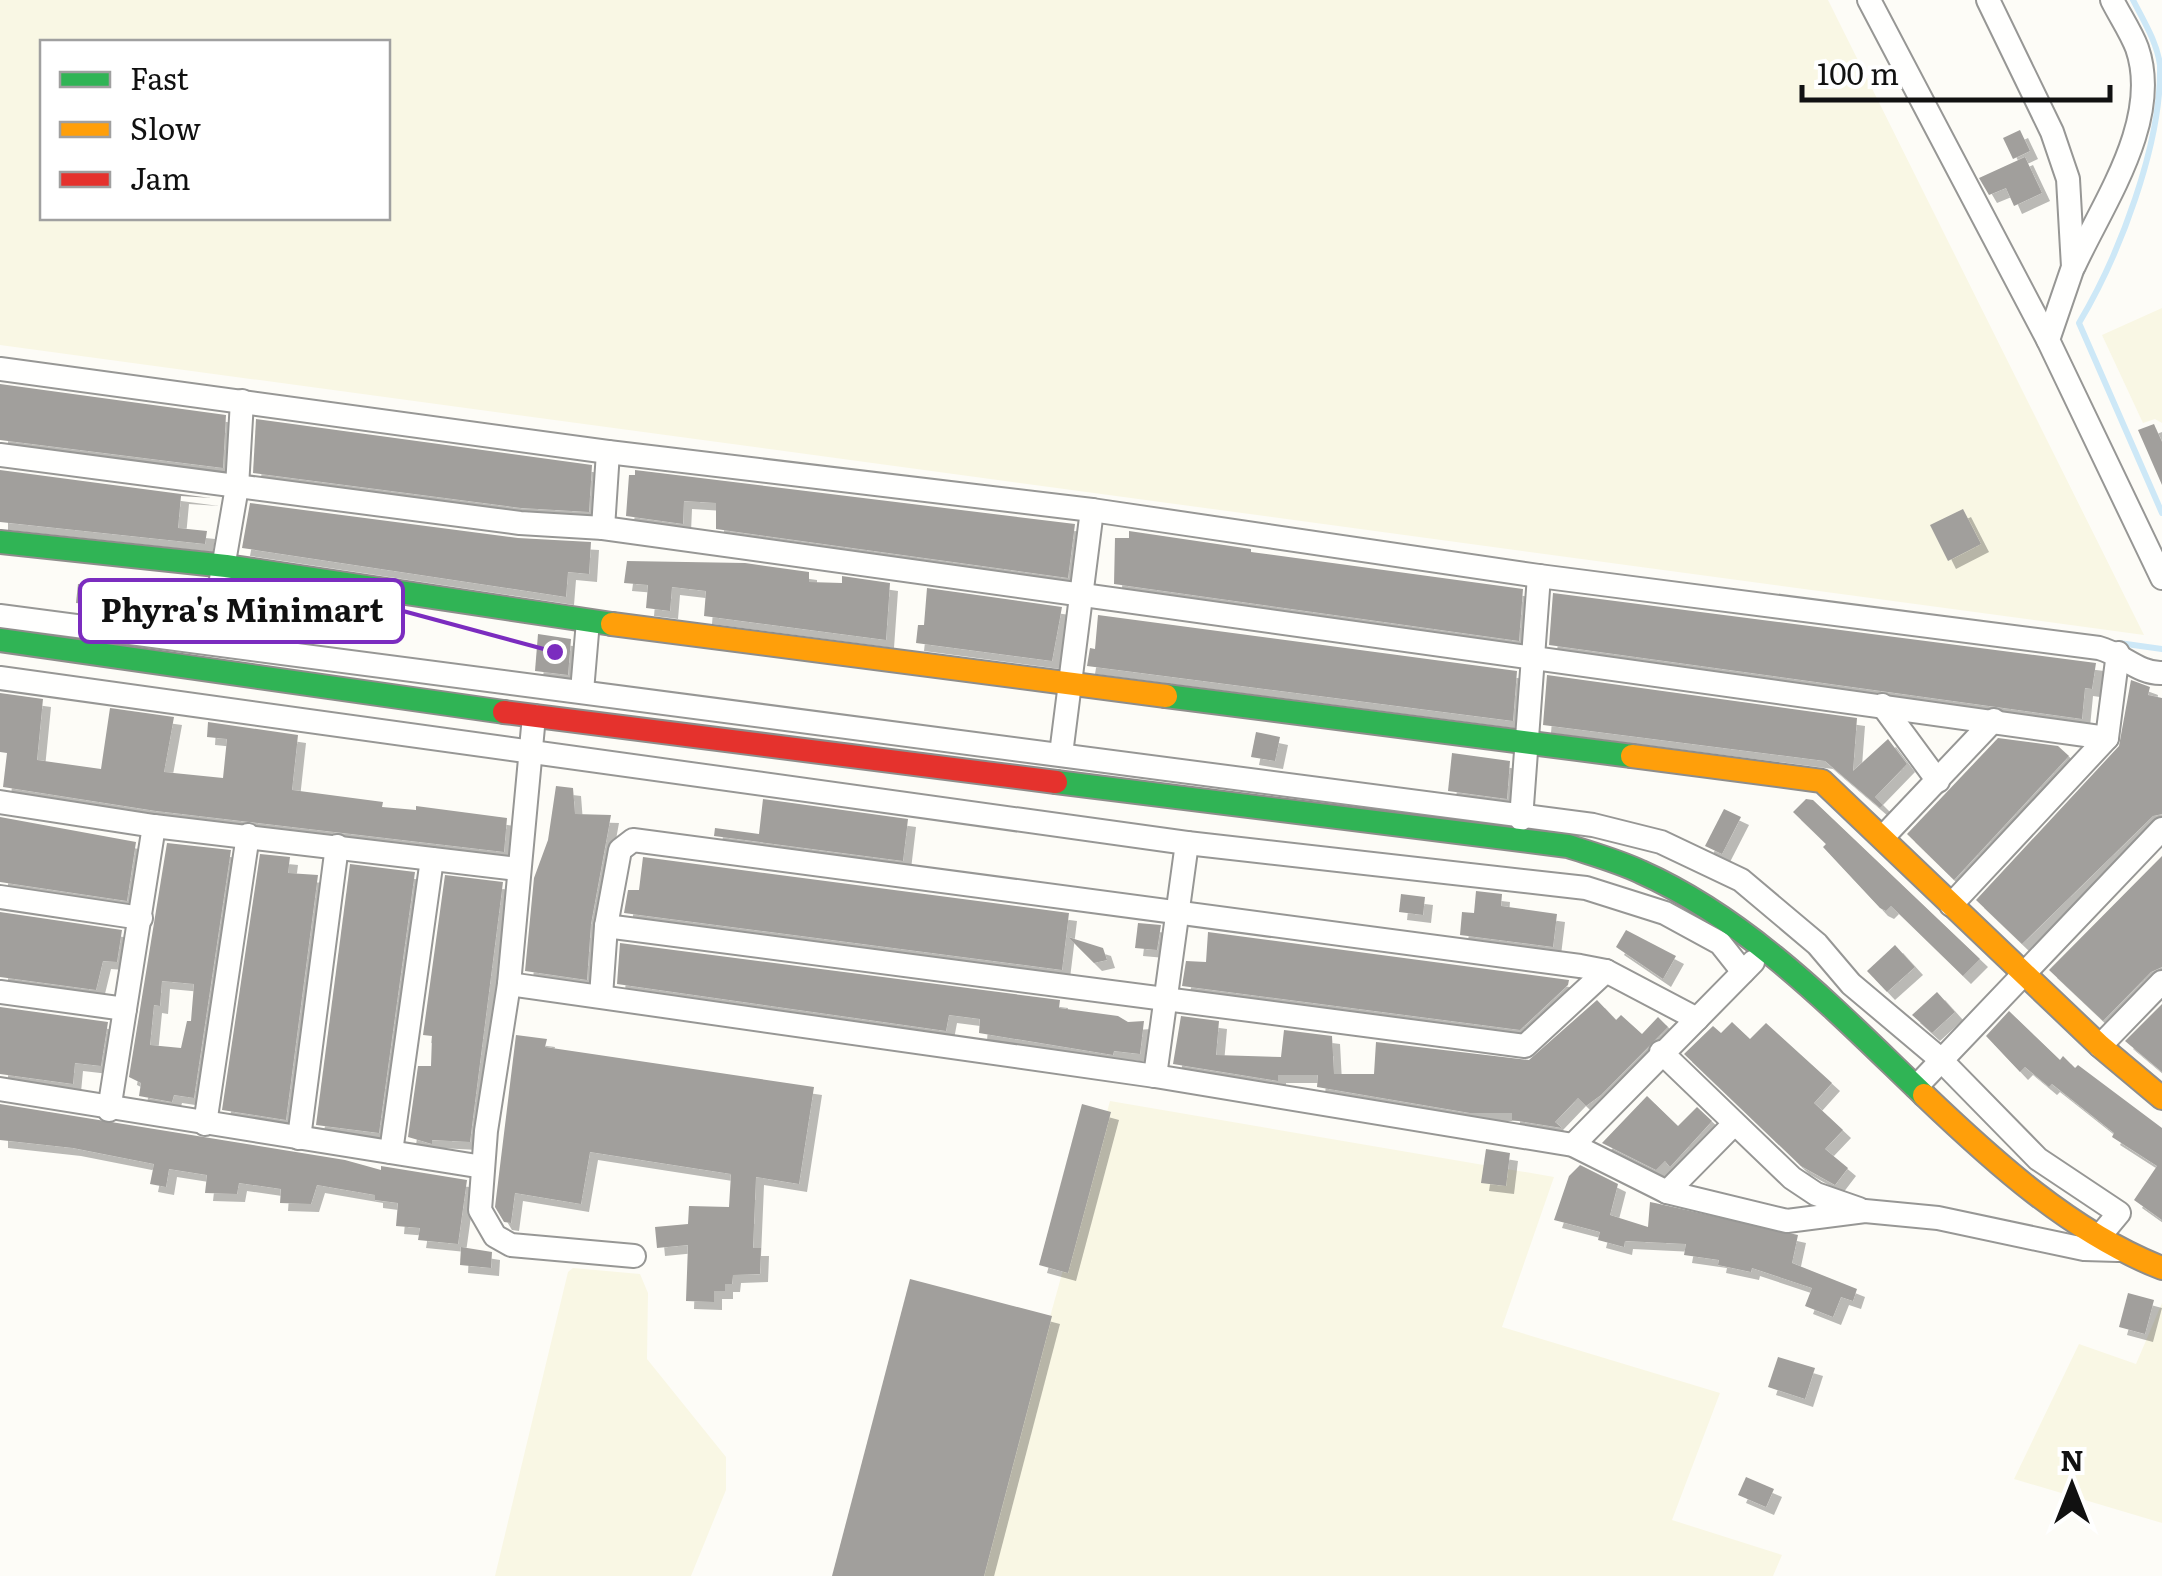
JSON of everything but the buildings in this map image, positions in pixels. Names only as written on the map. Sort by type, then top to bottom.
[{"type":"street","points":[[1870,0],[2048,340],[2162,578]]},
{"type":"street","points":[[1988,0],[2052,132],[2068,180],[2073,267]]},
{"type":"street","points":[[2048,340],[2073,267],[2133,140],[2142,100],[2137,49],[2112,0]]},
{"type":"street","points":[[0,369],[608,452],[1092,510],[1539,576],[2118,653],[2142,670],[2162,672]]},
{"type":"street","points":[[210,643],[237,487],[242,401]]},
{"type":"street","points":[[603,528],[608,452]]},
{"type":"street","points":[[0,454],[520,523],[603,528],[2107,738]]},
{"type":"street","points":[[1061,754],[1092,510]]},
{"type":"street","points":[[0,542],[226,566],[588,621],[1528,746],[1822,781],[2100,1046],[2162,1098]]},
{"type":"street","points":[[1522,819],[1539,576]]},
{"type":"street","points":[[0,616],[1061,754],[1522,819],[1592,825],[1661,842],[1708,860],[1784,915],[1851,984],[1939,1058],[2038,1159],[2119,1212],[2100,1237]]},
{"type":"street","points":[[582,691],[588,621]]},
{"type":"street","points":[[0,640],[534,716],[1568,846],[1609,856],[1666,880],[1765,950],[1838,1011],[2008,1173],[2100,1237],[2162,1268]]},
{"type":"street","points":[[1952,906],[2107,738],[2118,653]]},
{"type":"street","points":[[0,678],[1188,844],[1586,888],[1665,912],[1720,943],[1742,972]]},
{"type":"street","points":[[1882,705],[1938,781]]},
{"type":"street","points":[[534,716],[510,984],[480,1210],[502,1242],[634,1256]]},
{"type":"street","points":[[1882,837],[1994,720]]},
{"type":"street","points":[[0,802],[154,826],[518,868]]},
{"type":"street","points":[[109,1110],[154,826]]},
{"type":"street","points":[[1916,1087],[1939,1058],[2162,829]]},
{"type":"street","points":[[205,1124],[248,835]]},
{"type":"street","points":[[602,996],[606,926],[620,850],[632,840],[1606,971],[1697,1018]]},
{"type":"street","points":[[1155,1076],[1188,844]]},
{"type":"street","points":[[299,1138],[337,846]]},
{"type":"street","points":[[390,1152],[432,860]]},
{"type":"street","points":[[0,897],[141,918]]},
{"type":"street","points":[[606,926],[1525,1046],[1606,971]]},
{"type":"street","points":[[1573,1146],[1765,950]]},
{"type":"street","points":[[2100,1046],[2162,982]]},
{"type":"street","points":[[510,984],[1155,1076],[1573,1146],[1668,1192],[1786,1221],[1865,1211],[1938,1218],[2084,1249],[2126,1251]]},
{"type":"street","points":[[0,992],[125,1009]]},
{"type":"street","points":[[1661,1052],[1734,1124],[1816,1194],[1865,1211]]},
{"type":"street","points":[[0,1089],[109,1110],[483,1166]]},
{"type":"street","points":[[1668,1192],[1734,1124]]},
{"type":"shaded area","points":[[0,0],[1828,0],[2144,635],[0,345]]},
{"type":"shaded area","points":[[2162,308],[2162,423],[2155,419],[2143,423],[2102,335]]},
{"type":"shaded area","points":[[1110,1101],[1554,1177],[1502,1327],[1720,1393],[1672,1520],[1782,1555],[1773,1576],[978,1576]]},
{"type":"shaded area","points":[[573,1268],[640,1274],[648,1293],[647,1359],[726,1457],[726,1490],[691,1576],[495,1576],[568,1272]]},
{"type":"shaded area","points":[[2162,1303],[2162,1523],[2014,1479],[2079,1344],[2136,1364]]},
{"type":"waterway","points":[[2133,0],[2153,40],[2160,65],[2154,129],[2123,233],[2079,323],[2162,513]]},
{"type":"waterway","points":[[2119,643],[2162,649]]},
{"type":"traffic: fast","points":[[0,542],[226,566],[612,624]]},
{"type":"traffic: fast","points":[[0,640],[504,712]]},
{"type":"traffic: fast","points":[[1166,696],[1632,756]]},
{"type":"traffic: fast","points":[[1056,782],[1568,846],[1614,861],[1681,892],[1756,942],[1826,1001],[1924,1095]]},
{"type":"traffic: slow","points":[[612,624],[1166,696]]},
{"type":"traffic: slow","points":[[1632,756],[1822,781],[2100,1046],[2162,1098]]},
{"type":"traffic: slow","points":[[1924,1095],[2006,1170],[2065,1215],[2162,1268]]},
{"type":"traffic: jam","points":[[504,712],[1056,782]]},
{"type":"place","name":"Phyra's Minimart","points":[[555,652]]}]
